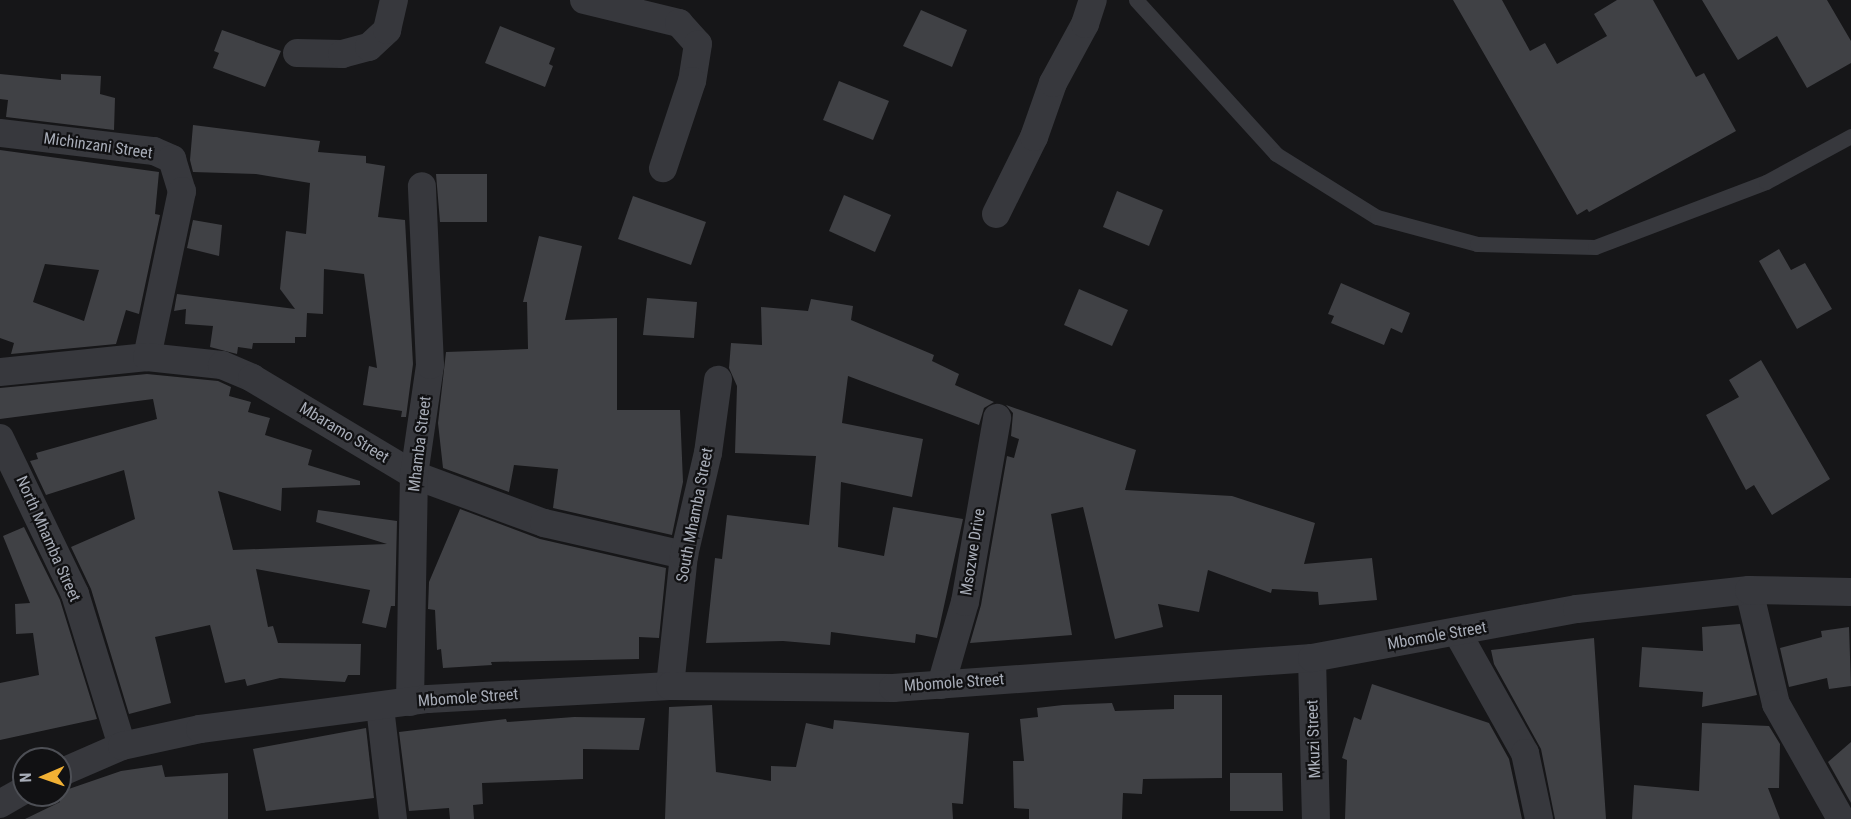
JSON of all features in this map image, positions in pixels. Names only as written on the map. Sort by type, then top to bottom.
[{"type":"street","points":[[297,53],[342,54],[369,47],[387,30],[394,0]]},
{"type":"street","points":[[584,0],[679,23],[698,44],[692,81],[663,168]]},
{"type":"street","points":[[996,214],[1034,137],[1053,83],[1093,0]]},
{"type":"street","name":"Michinzani Street","points":[[0,133],[154,151],[172,159],[182,191],[147,357]]},
{"type":"street","name":"Mhamba Street","points":[[411,702],[414,475],[430,365],[422,186]]},
{"type":"street","name":"Mbaramo Street","points":[[0,372],[147,357],[222,365],[252,378],[414,475],[544,523],[684,555]]},
{"type":"street","name":"South Mhamba Street","points":[[670,686],[684,555],[708,453],[718,380]]},
{"type":"street","name":"Msozwe Drive","points":[[940,685],[965,602],[997,418]]},
{"type":"street","name":"North Mhamba Street","points":[[0,438],[75,594],[122,746]]},
{"type":"street","points":[[1749,590],[1776,704],[1832,816]]},
{"type":"street","name":"Mbomole Street","points":[[72,768],[122,746],[200,729],[411,702],[670,686],[940,685],[1312,658],[1577,609],[1749,590],[1851,592]]},
{"type":"street","points":[[1457,632],[1526,753],[1539,819]]},
{"type":"street","name":"Mkuzi Street","points":[[1312,658],[1316,819]]},
{"type":"street","points":[[380,707],[393,819]]},
{"type":"lane","points":[[1136,0],[1276,154],[1377,218],[1477,244],[1595,247],[1766,182],[1851,136]]},
{"type":"building","points":[[1453,0],[1502,0],[1530,51],[1545,43],[1557,64],[1607,36],[1594,14],[1617,0],[1653,0],[1696,77],[1704,73],[1736,131],[1589,212],[1587,209],[1577,215]]},
{"type":"building","points":[[1702,0],[1827,0],[1851,41],[1851,63],[1807,88],[1777,36],[1738,60]]},
{"type":"building","points":[[921,10],[967,30],[952,67],[903,46]]},
{"type":"building","points":[[500,26],[555,48],[549,64],[553,66],[545,87],[485,63]]},
{"type":"building","points":[[222,30],[281,51],[265,87],[213,68],[219,53],[214,51]]},
{"type":"building","points":[[0,74],[61,80],[61,74],[101,76],[100,94],[115,98],[114,130],[6,117],[8,100],[0,99]]},
{"type":"building","points":[[839,81],[889,101],[873,140],[823,120]]},
{"type":"building","points":[[193,125],[320,141],[318,152],[366,156],[366,163],[385,166],[378,217],[405,220],[413,364],[406,417],[401,417],[402,411],[363,405],[369,366],[377,368],[364,274],[324,269],[323,314],[307,313],[306,337],[295,337],[295,343],[253,343],[252,349],[238,347],[237,354],[210,347],[213,326],[185,324],[186,309],[174,311],[177,294],[295,309],[280,289],[286,231],[306,234],[310,183],[256,174],[193,172],[190,160]]},
{"type":"building","points":[[0,150],[159,172],[155,214],[160,215],[139,314],[126,310],[116,344],[11,354],[14,343],[0,338]],"holes":[[[45,264],[99,270],[84,321],[33,302]]]},
{"type":"building","points":[[436,174],[487,174],[487,222],[440,222]]},
{"type":"building","points":[[1117,191],[1163,210],[1149,246],[1103,227]]},
{"type":"building","points":[[844,195],[891,215],[875,252],[829,231]]},
{"type":"building","points":[[633,196],[706,222],[691,265],[618,239]]},
{"type":"building","points":[[193,220],[222,225],[219,256],[187,248]]},
{"type":"building","points":[[539,236],[582,246],[565,320],[617,318],[617,410],[680,410],[683,482],[672,535],[553,508],[558,469],[514,465],[509,492],[443,468],[438,423],[446,352],[528,349],[527,302],[523,302]]},
{"type":"building","points":[[1779,249],[1791,270],[1805,263],[1832,309],[1797,329],[1759,261]]},
{"type":"building","points":[[1341,283],[1410,313],[1402,333],[1391,328],[1384,345],[1331,323],[1334,316],[1328,314]]},
{"type":"building","points":[[1079,289],[1128,310],[1112,346],[1064,325]]},
{"type":"building","points":[[647,298],[697,302],[694,338],[643,335]]},
{"type":"building","points":[[811,299],[853,306],[851,320],[934,355],[932,361],[959,374],[955,385],[994,402],[984,408],[979,425],[848,376],[842,423],[923,439],[912,497],[841,482],[838,547],[884,556],[893,507],[963,519],[937,638],[916,634],[915,643],[831,632],[830,645],[783,641],[706,643],[715,558],[722,559],[727,515],[809,525],[816,456],[735,453],[737,386],[729,368],[731,343],[762,345],[761,307],[808,311]]},
{"type":"building","points":[[1761,360],[1830,479],[1772,515],[1754,485],[1746,490],[1706,415],[1739,397],[1729,380]]},
{"type":"building","points":[[147,374],[218,381],[231,387],[229,396],[251,402],[248,412],[270,418],[265,435],[312,450],[308,465],[360,481],[360,485],[282,488],[281,511],[218,491],[233,550],[387,544],[316,522],[318,510],[397,521],[395,606],[391,606],[386,628],[362,623],[370,590],[256,569],[268,627],[273,626],[278,643],[361,644],[360,675],[348,675],[345,682],[280,678],[247,686],[245,679],[225,683],[210,625],[155,637],[171,703],[129,714],[91,589],[71,547],[135,519],[124,470],[46,495],[30,461],[38,459],[36,453],[157,419],[153,399],[0,419],[0,388]]},
{"type":"building","points":[[1006,405],[1136,450],[1125,490],[1232,496],[1315,523],[1304,564],[1372,558],[1377,600],[1319,605],[1318,592],[1272,589],[1271,593],[1208,570],[1199,612],[1158,604],[1163,627],[1115,639],[1083,507],[1051,514],[1072,635],[970,643],[981,605],[1007,456],[1014,458],[1019,439],[1011,436],[1013,413]]},
{"type":"building","points":[[460,509],[540,539],[666,568],[659,638],[639,637],[639,659],[491,662],[492,665],[443,668],[441,649],[437,650],[435,610],[428,609],[429,582]]},
{"type":"building","points":[[24,527],[60,600],[97,719],[0,740],[0,683],[39,675],[33,633],[16,634],[15,604],[30,603],[3,536]]},
{"type":"building","points":[[1740,624],[1757,695],[1702,707],[1703,692],[1639,687],[1642,647],[1703,651],[1702,627]]},
{"type":"building","points":[[1849,627],[1851,686],[1829,689],[1827,678],[1789,687],[1780,648],[1822,637],[1821,631]]},
{"type":"building","points":[[1594,638],[1606,819],[1555,819],[1541,749],[1494,664],[1491,650]]},
{"type":"building","points":[[1372,684],[1489,723],[1509,759],[1522,819],[1345,819],[1347,760],[1342,758],[1354,717],[1361,720]]},
{"type":"building","points":[[1174,695],[1222,695],[1222,778],[1143,779],[1142,794],[1123,793],[1122,819],[1029,819],[1029,809],[1014,808],[1013,761],[1024,761],[1020,719],[1038,717],[1037,708],[1063,705],[1112,703],[1115,711],[1174,709]]},
{"type":"building","points":[[712,705],[716,772],[771,781],[771,766],[796,767],[806,723],[833,729],[834,720],[969,733],[963,804],[952,803],[953,819],[665,819],[669,707]]},
{"type":"building","points":[[574,717],[645,718],[639,750],[583,749],[583,779],[482,783],[483,804],[473,805],[474,819],[450,819],[449,808],[409,811],[399,732],[506,719],[507,722]]},
{"type":"building","points":[[1702,723],[1769,726],[1780,744],[1779,788],[1768,788],[1780,819],[1632,819],[1634,785],[1699,791]]},
{"type":"building","points":[[366,728],[374,798],[266,811],[253,749]]},
{"type":"building","points":[[1851,742],[1851,803],[1828,762]]},
{"type":"building","points":[[162,765],[165,777],[228,773],[228,819],[25,819],[50,807],[72,807],[72,788],[121,771]]},
{"type":"building","points":[[1230,773],[1282,773],[1283,811],[1230,811]]}]
